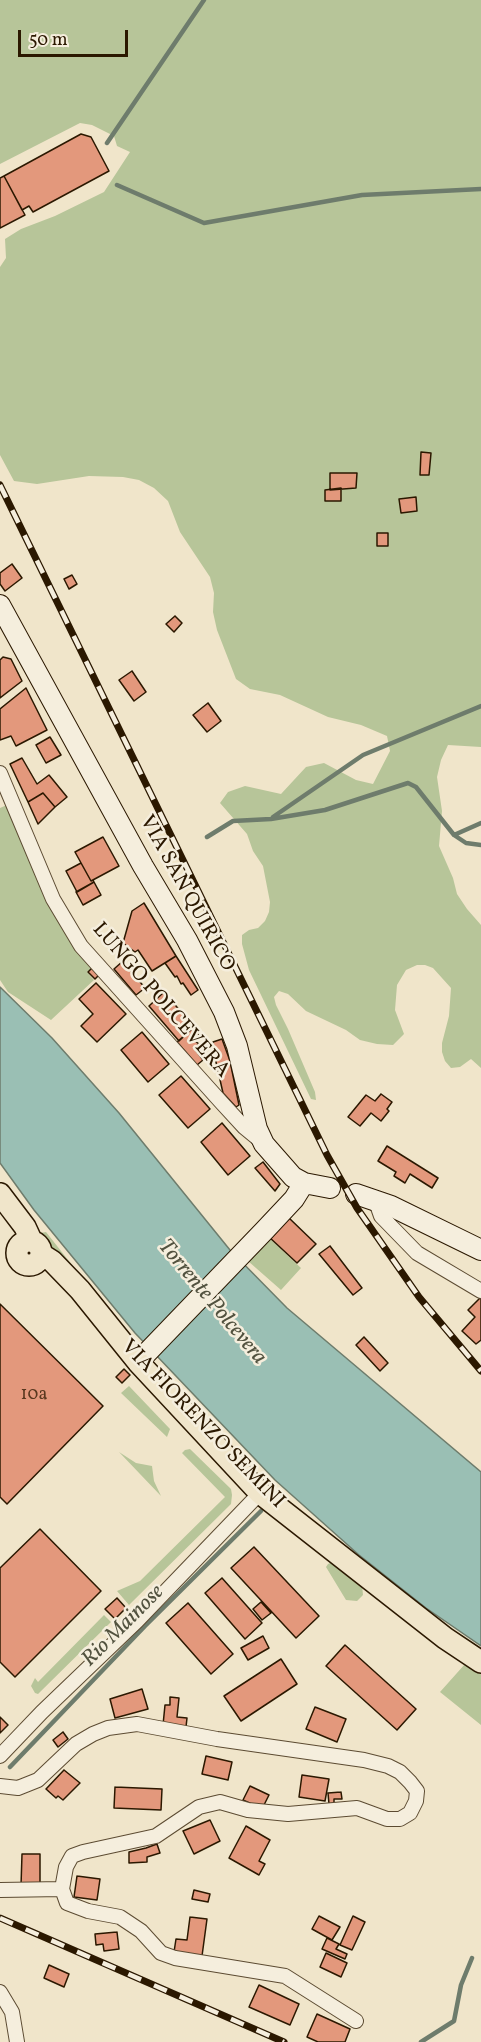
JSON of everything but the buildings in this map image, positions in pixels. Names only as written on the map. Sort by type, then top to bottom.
[{"type":"main road","name":"VIA SAN QUIRICO","points":[[0,605],[133,848],[187,940],[224,1012],[237,1046],[257,1129],[264,1144],[294,1177],[304,1183]]},
{"type":"main road","points":[[144,1355],[294,1199],[304,1183],[330,1188]]},
{"type":"main road","name":"VIA FIORENZO SEMINI","points":[[0,1194],[36,1248],[144,1355],[260,1493],[445,1638],[481,1662]]},
{"type":"main road","points":[[365,1197],[481,1250]]},
{"type":"street","name":"LUNGO POLCEVERA","points":[[0,773],[52,899],[81,946],[244,1127],[264,1144]]},
{"type":"street","points":[[365,1197],[417,1253],[481,1291]]},
{"type":"street","points":[[0,1756],[42,1712],[137,1621],[260,1493]]},
{"type":"street","points":[[0,1786],[18,1788],[38,1780],[76,1744],[93,1734],[108,1728],[137,1724],[217,1739],[364,1760],[388,1766],[400,1772],[417,1791],[416,1801],[410,1813],[400,1819],[387,1819],[357,1808],[288,1814],[248,1810],[220,1802],[199,1807],[156,1836],[72,1856],[66,1867],[62,1889],[67,1903],[88,1911],[120,1917],[141,1930],[161,1953],[175,1958],[285,1976],[356,2021]]},
{"type":"street","points":[[0,1890],[62,1889]]},
{"type":"street","points":[[0,1992],[12,2012],[17,2042]]},
{"type":"green space","points":[[0,0],[481,0],[481,747],[448,745],[437,777],[442,811],[439,846],[453,878],[457,894],[481,925],[481,1068],[471,1059],[460,1067],[451,1068],[445,1061],[442,1043],[449,1016],[451,988],[433,968],[417,965],[406,970],[397,985],[395,1010],[404,1034],[393,1045],[360,1040],[346,1030],[306,1011],[288,994],[279,991],[274,997],[315,1092],[316,1100],[311,1099],[249,970],[242,944],[242,935],[258,928],[265,921],[269,912],[270,902],[263,866],[253,851],[247,834],[220,803],[228,792],[245,786],[281,794],[306,767],[324,763],[356,780],[373,784],[390,751],[387,736],[361,725],[328,717],[280,695],[250,689],[236,679],[217,630],[213,612],[214,593],[210,577],[180,532],[168,501],[154,488],[139,480],[123,477],[89,476],[37,484],[14,481],[0,455],[0,267],[6,258],[5,239],[21,229],[55,216],[104,192],[130,152],[117,146],[114,136],[92,125],[80,123],[0,164]]},
{"type":"green space","points":[[7,805],[48,900],[86,963],[92,968],[87,972],[94,980],[51,1020],[8,992],[0,980],[0,808]]},
{"type":"green space","points":[[46,1232],[76,1270],[51,1255],[34,1234]]},
{"type":"green space","points":[[269,1238],[301,1268],[281,1290],[248,1261]]},
{"type":"green space","points":[[28,1243],[36,1260],[27,1263],[22,1261],[19,1252],[24,1244]]},
{"type":"green space","points":[[129,1386],[170,1429],[167,1437],[121,1393]]},
{"type":"green space","points":[[190,1449],[231,1489],[231,1504],[129,1605],[117,1591],[140,1581],[225,1497],[182,1453]]},
{"type":"green space","points":[[119,1452],[136,1463],[152,1466],[154,1481],[161,1496]]},
{"type":"green space","points":[[332,1562],[362,1585],[363,1595],[357,1601],[346,1600],[326,1567]]},
{"type":"green space","points":[[104,1615],[111,1622],[38,1694],[35,1693],[31,1686],[35,1678],[38,1682]]},
{"type":"green space","points":[[465,1664],[481,1674],[481,1725],[440,1692]]},
{"type":"water","name":"Torrente Polcevera","points":[[0,987],[52,1038],[119,1113],[230,1250],[287,1308],[481,1472],[481,1646],[426,1608],[359,1555],[275,1480],[135,1333],[34,1210],[0,1163]]},
{"type":"waterway","points":[[107,143],[204,0]]},
{"type":"waterway","points":[[117,185],[204,223],[362,195],[481,189]]},
{"type":"waterway","points":[[273,817],[363,755],[481,706]]},
{"type":"waterway","points":[[207,837],[233,821],[271,819],[325,810],[408,783],[416,787],[454,835],[466,843],[481,845]]},
{"type":"waterway","points":[[454,835],[481,823]]},
{"type":"waterway","name":"Rio Mainose","points":[[10,1767],[145,1626],[261,1511]]},
{"type":"waterway","points":[[421,2042],[454,2021],[461,1985],[472,1958]]},
{"type":"railway","points":[[0,485],[327,1155],[357,1208],[419,1297],[481,1371]]},
{"type":"railway","points":[[0,1918],[284,2042]]}]
